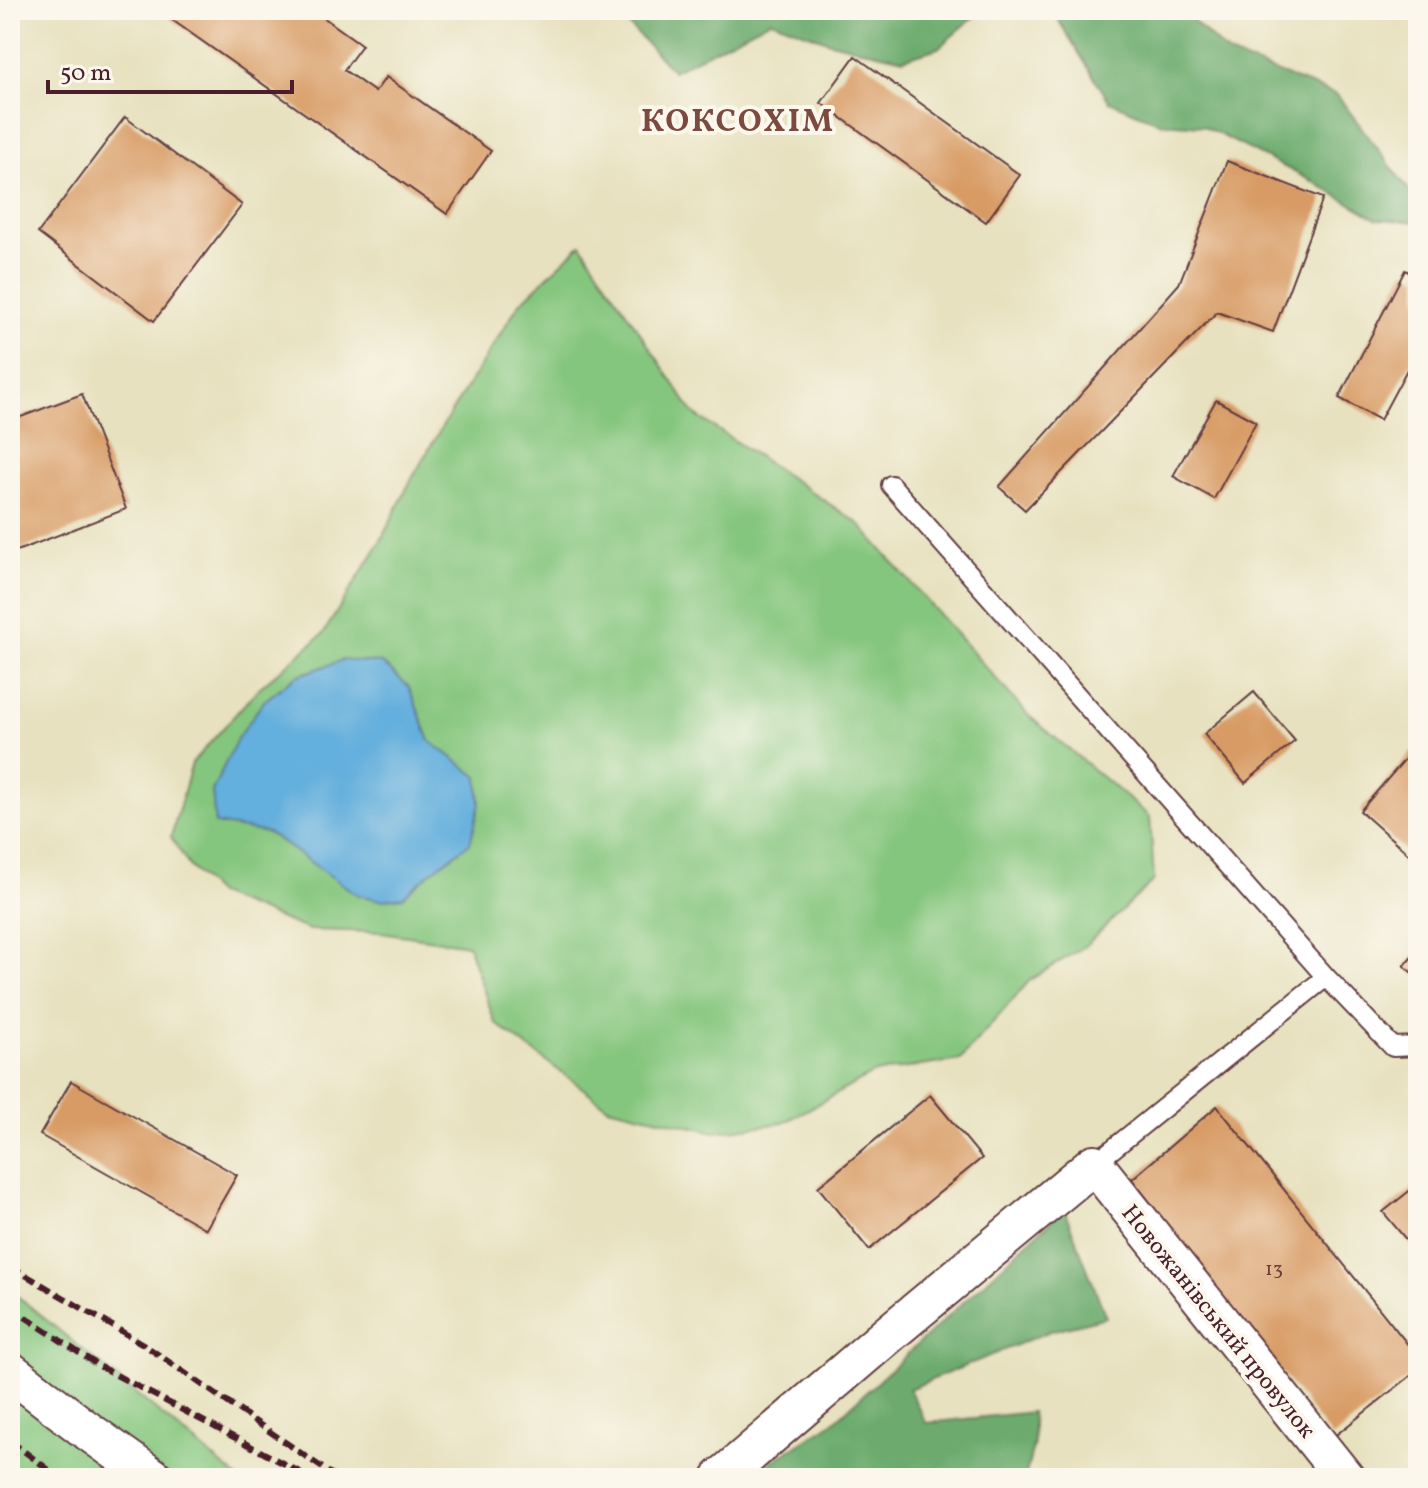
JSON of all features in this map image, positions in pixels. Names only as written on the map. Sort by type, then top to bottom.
[{"type":"street","points":[[721,1478],[1094,1164]]},
{"type":"street","name":"Новожанівський провулок","points":[[1094,1164],[1345,1478]]},
{"type":"street","points":[[10,1371],[154,1478]]},
{"type":"lane","points":[[891,485],[1326,977],[1393,1047],[1418,1046]]},
{"type":"lane","points":[[1094,1164],[1326,977]]},
{"type":"green space","points":[[623,10],[982,10],[938,48],[903,59],[830,42],[771,20],[673,71],[619,15]]},
{"type":"green space","points":[[1052,10],[1182,10],[1228,54],[1337,95],[1418,198],[1418,222],[1377,219],[1310,180],[1203,126],[1161,123],[1109,101]]},
{"type":"green space","points":[[581,244],[694,414],[858,523],[1028,715],[1150,817],[1154,880],[1085,946],[1030,980],[960,1060],[874,1073],[783,1123],[715,1132],[608,1107],[495,1023],[468,945],[381,932],[309,930],[217,894],[190,867],[171,837],[192,763],[258,689],[323,634],[379,544],[442,427],[519,304]]},
{"type":"green space","points":[[1064,1209],[1106,1317],[1050,1331],[909,1389],[926,1423],[1032,1412],[1034,1443],[1025,1478],[746,1478],[836,1420]]},
{"type":"green space","points":[[10,1290],[238,1478],[10,1478]]},
{"type":"water","points":[[343,660],[382,663],[409,687],[430,741],[478,777],[480,804],[470,843],[403,897],[381,900],[358,895],[268,833],[215,824],[212,791],[238,737],[264,701],[296,676]]},
{"type":"building","points":[[158,10],[313,10],[362,45],[344,70],[375,92],[386,77],[491,151],[447,214]]},
{"type":"building","points":[[855,56],[1020,175],[986,222],[821,103]]},
{"type":"building","points":[[125,117],[242,205],[154,321],[38,233]]},
{"type":"building","points":[[1227,161],[1323,198],[1273,332],[1217,312],[1025,510],[999,487],[1179,284]]},
{"type":"building","points":[[1405,270],[1418,277],[1418,349],[1380,420],[1339,398]]},
{"type":"building","points":[[82,394],[126,509],[17,551],[10,533],[10,421]]},
{"type":"building","points":[[1216,400],[1256,422],[1214,499],[1173,476]]},
{"type":"building","points":[[1254,692],[1295,741],[1245,783],[1204,734]]},
{"type":"building","points":[[1418,744],[1418,846],[1410,855],[1360,811]]},
{"type":"building","points":[[1418,950],[1418,978],[1404,966]]},
{"type":"building","points":[[71,1081],[237,1175],[206,1229],[40,1135]]},
{"type":"building","points":[[930,1095],[982,1158],[869,1250],[818,1187]]},
{"type":"building","points":[[1217,1106],[1418,1357],[1418,1370],[1332,1438],[1132,1179]]},
{"type":"building","points":[[1418,1184],[1418,1254],[1383,1212]]},
{"type":"railway","points":[[10,1266],[143,1344],[337,1478]]},
{"type":"railway","points":[[10,1307],[99,1366],[311,1478]]},
{"type":"railway","points":[[10,1441],[60,1478]]},
{"type":"district","name":"КОКСОХІМ","points":[[738,120]]}]
